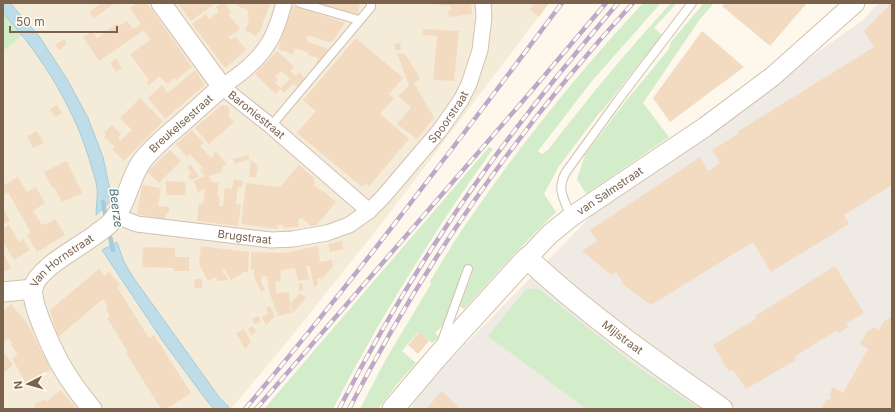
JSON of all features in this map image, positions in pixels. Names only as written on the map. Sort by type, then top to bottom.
[{"type":"main road","name":"van Salmstraat","points":[[393,409],[437,357],[528,258]]},
{"type":"main road","name":"Mijlstraat","points":[[528,258],[553,282],[626,341],[722,409]]},
{"type":"street","name":"Baroniestraat","points":[[161,3],[222,87],[369,211]]},
{"type":"street","name":"Breukelsestraat","points":[[114,218],[124,201],[135,173],[153,148],[222,87],[239,76],[260,55],[276,27],[284,3]]},
{"type":"street","name":"Spoorstraat","points":[[369,211],[384,197],[440,130],[461,100],[474,73],[480,50],[484,24],[483,3]]},
{"type":"street","name":"van Salmstraat","points":[[528,258],[550,234],[571,216],[705,127],[772,77],[855,3]]},
{"type":"street","name":"Brugstraat","points":[[114,218],[137,224],[246,238],[286,240],[328,234],[349,225],[369,211]]},
{"type":"street","name":"Van Hornstraat","points":[[3,292],[33,289],[37,279],[48,268],[98,233],[114,218]]},
{"type":"street","points":[[33,289],[33,300],[56,356],[73,384],[92,409]]},
{"type":"lane","points":[[300,3],[359,20]]},
{"type":"lane","points":[[270,126],[371,7],[371,3]]},
{"type":"lane","points":[[571,216],[561,185],[566,172],[692,3]]},
{"type":"lane","points":[[437,357],[468,268]]},
{"type":"shaded area","points":[[3,3],[549,3],[382,223],[288,341],[231,409],[3,409]]},
{"type":"shaded area","points":[[879,3],[892,3],[892,409],[411,409],[419,392],[600,207],[863,20]]},
{"type":"green space","points":[[643,3],[661,3],[592,81],[538,151],[542,154],[548,150],[593,93],[639,39],[671,3],[677,3],[654,28],[662,35],[559,166],[544,194],[556,212],[515,253],[464,309],[460,306],[473,271],[464,266],[443,325],[435,333],[439,337],[432,343],[418,332],[402,351],[416,363],[397,384],[378,409],[360,409],[386,359],[431,284],[430,281],[461,231],[486,195],[550,110]]},
{"type":"green space","points":[[704,3],[714,3],[700,19],[643,103],[669,137],[586,194],[577,179],[585,155],[625,102],[669,49],[671,42]]},
{"type":"green space","points":[[3,13],[23,35],[3,51]]},
{"type":"green space","points":[[489,147],[493,149],[449,212],[408,276],[369,342],[333,409],[264,409]]},
{"type":"green space","points":[[526,289],[539,289],[632,363],[699,409],[586,409],[488,336]]},
{"type":"water","points":[[3,3],[10,3],[39,36],[67,79],[88,118],[103,157],[112,200],[96,215],[97,185],[86,148],[68,106],[57,86],[32,48],[3,13]]},
{"type":"water","points":[[117,242],[124,262],[133,277],[219,397],[229,407],[227,409],[214,409],[207,401],[162,340],[102,250]]},
{"type":"building","points":[[98,3],[115,3],[94,18],[89,12],[99,5]]},
{"type":"building","points":[[137,3],[147,3],[192,67],[176,80],[174,78],[167,84],[160,76],[149,85],[147,83],[149,80],[130,54],[150,40],[144,30],[99,61],[83,37],[92,31],[97,38],[118,23],[119,26],[127,21],[133,29],[141,24],[130,8]]},
{"type":"building","points":[[178,3],[211,3],[213,5],[191,21]]},
{"type":"building","points":[[222,3],[225,3],[231,12],[228,14],[240,29],[229,37],[231,40],[235,36],[246,50],[225,68],[192,24],[206,14],[209,19],[219,12],[216,7]]},
{"type":"building","points":[[238,3],[270,3],[261,29],[256,36],[245,30],[249,22],[247,21],[249,17],[247,16],[249,10],[237,6]]},
{"type":"building","points":[[325,3],[360,3],[358,14],[324,6]]},
{"type":"building","points":[[434,3],[471,3],[472,14],[449,17],[448,11],[451,11],[450,5],[439,6],[439,4],[434,5]]},
{"type":"building","points":[[534,3],[549,3],[539,17],[530,10]]},
{"type":"building","points":[[725,3],[807,3],[770,46],[722,6]]},
{"type":"building","points":[[891,3],[892,185],[844,215],[849,224],[771,272],[753,242],[651,305],[624,285],[616,272],[611,275],[582,251],[597,241],[590,230],[700,157],[708,171],[720,163],[712,150],[738,134],[737,132],[874,47],[864,31]]},
{"type":"building","points":[[293,5],[345,23],[331,43],[308,35],[306,41],[328,49],[324,59],[318,66],[316,65],[318,58],[308,55],[309,53],[295,48],[293,54],[278,49]]},
{"type":"building","points":[[423,30],[459,31],[454,81],[433,80],[437,36],[423,35]]},
{"type":"building","points":[[702,31],[744,67],[670,122],[653,98]]},
{"type":"building","points":[[356,38],[403,78],[389,94],[394,98],[380,114],[409,139],[369,186],[365,183],[362,187],[297,133],[316,111],[303,100]]},
{"type":"building","points":[[64,39],[67,44],[59,50],[55,45]]},
{"type":"building","points":[[400,43],[401,49],[396,51],[394,44]]},
{"type":"building","points":[[277,51],[294,67],[290,71],[296,76],[299,72],[307,80],[299,88],[293,83],[284,93],[280,89],[276,94],[255,74]],"holes":[[[281,71],[290,79],[281,88],[275,83],[278,79],[275,76]]]},
{"type":"building","points":[[397,53],[405,54],[415,70],[420,79],[414,83],[434,118],[417,139],[397,124],[411,107],[398,96],[409,86]]},
{"type":"building","points":[[116,58],[122,68],[116,72],[110,63]]},
{"type":"building","points":[[195,70],[205,85],[165,119],[148,98],[162,85],[168,93]]},
{"type":"building","points":[[140,98],[163,121],[124,161],[112,149],[115,147],[104,137],[106,135],[104,133],[112,125],[121,134],[118,138],[120,141],[132,130],[120,118]]},
{"type":"building","points":[[57,105],[62,113],[55,117],[50,109]]},
{"type":"building","points":[[222,105],[229,108],[230,113],[228,116],[234,122],[209,144],[195,128]]},
{"type":"building","points":[[192,130],[204,143],[200,146],[211,158],[216,152],[227,164],[223,166],[222,172],[209,176],[212,182],[219,183],[217,196],[220,197],[219,206],[223,206],[225,188],[232,189],[234,179],[243,181],[242,187],[238,187],[236,204],[241,205],[238,226],[197,221],[199,203],[203,204],[205,189],[198,192],[194,181],[205,176],[200,170],[203,168],[190,154],[187,157],[176,144]]},
{"type":"building","points":[[37,131],[44,143],[33,148],[27,136]]},
{"type":"building","points":[[170,150],[181,161],[159,183],[147,172]]},
{"type":"building","points":[[249,155],[249,159],[235,164],[233,159]]},
{"type":"building","points":[[251,160],[258,166],[256,177],[249,177]]},
{"type":"building","points":[[67,161],[82,193],[62,202],[54,187],[52,188],[44,172]]},
{"type":"building","points":[[191,165],[199,177],[191,180],[188,177],[191,173],[187,167]]},
{"type":"building","points":[[299,165],[314,178],[315,184],[313,185],[336,202],[317,225],[311,226],[302,218],[298,219],[299,227],[284,228],[283,225],[278,225],[277,229],[241,224],[246,183],[280,187]]},
{"type":"building","points":[[18,177],[27,192],[36,187],[45,203],[33,211],[42,225],[44,223],[45,225],[55,219],[65,235],[37,252],[27,235],[31,233],[8,192],[3,195],[3,186]]},
{"type":"building","points":[[166,181],[185,182],[186,195],[166,195]]},
{"type":"building","points":[[142,185],[161,188],[158,206],[169,207],[169,213],[166,213],[165,220],[137,214]]},
{"type":"building","points":[[3,208],[10,221],[3,225]]},
{"type":"building","points":[[9,225],[19,242],[23,239],[30,250],[14,260],[3,242],[3,229]]},
{"type":"building","points":[[342,241],[343,249],[330,252],[328,244]]},
{"type":"building","points":[[201,246],[249,252],[248,272],[244,272],[231,280],[224,269],[221,268],[228,280],[218,281],[216,277],[208,281],[199,264]]},
{"type":"building","points":[[318,246],[320,262],[332,260],[333,266],[321,280],[321,278],[317,279],[318,284],[314,288],[310,266],[306,266],[309,279],[298,281],[295,268],[281,270],[280,281],[275,282],[276,293],[289,292],[291,313],[278,316],[269,291],[267,276],[262,276],[261,282],[265,290],[261,292],[254,276],[254,269],[251,269],[251,252],[284,253]]},
{"type":"building","points":[[143,247],[175,248],[175,257],[189,257],[189,271],[173,271],[174,268],[142,267]]},
{"type":"building","points":[[3,253],[11,268],[3,272]]},
{"type":"building","points":[[835,266],[864,313],[846,324],[848,327],[839,333],[837,330],[794,357],[796,360],[746,389],[733,370],[729,372],[713,345],[757,318],[755,316]]},
{"type":"building","points":[[99,269],[104,276],[109,272],[120,285],[117,287],[149,338],[154,335],[191,393],[166,409],[161,409],[126,353],[128,352],[107,318],[110,316],[103,299],[58,337],[50,310]]},
{"type":"building","points":[[195,279],[202,279],[202,288],[194,288]]},
{"type":"building","points":[[299,283],[302,283],[304,290],[299,291]]},
{"type":"building","points":[[300,293],[306,298],[292,314],[291,303]]},
{"type":"building","points":[[11,304],[27,323],[51,370],[25,382],[12,358],[18,355],[11,345],[12,343],[9,338],[3,342],[3,311]]},
{"type":"building","points":[[270,306],[275,317],[266,325],[262,317],[268,314],[266,308]]},
{"type":"building","points":[[258,316],[261,321],[255,325],[252,319]]},
{"type":"building","points":[[892,316],[892,409],[821,409],[827,399],[829,400],[831,396],[829,395],[833,387],[843,393],[868,349],[860,344],[868,331],[875,327],[879,330],[884,321]]},
{"type":"building","points":[[253,326],[256,332],[251,335],[248,329]]},
{"type":"building","points":[[244,329],[251,342],[245,349],[236,333]]},
{"type":"building","points":[[419,332],[429,341],[418,354],[408,345]]},
{"type":"building","points":[[3,351],[13,365],[3,373]]},
{"type":"building","points":[[61,390],[77,409],[36,409],[34,404],[46,399],[47,401]]},
{"type":"building","points":[[442,391],[458,407],[456,409],[426,409]]},
{"type":"waterway","name":"Beerze","points":[[103,202],[106,219]]},
{"type":"waterway","name":"Beerze","points":[[109,232],[113,250]]},
{"type":"railway","points":[[245,409],[367,259],[562,3]]},
{"type":"railway","points":[[256,409],[606,3]]},
{"type":"railway","points":[[339,409],[372,347],[408,286],[446,227],[534,106],[618,3]]},
{"type":"railway","points":[[349,409],[378,354],[410,300],[478,196],[552,97],[633,3]]}]
